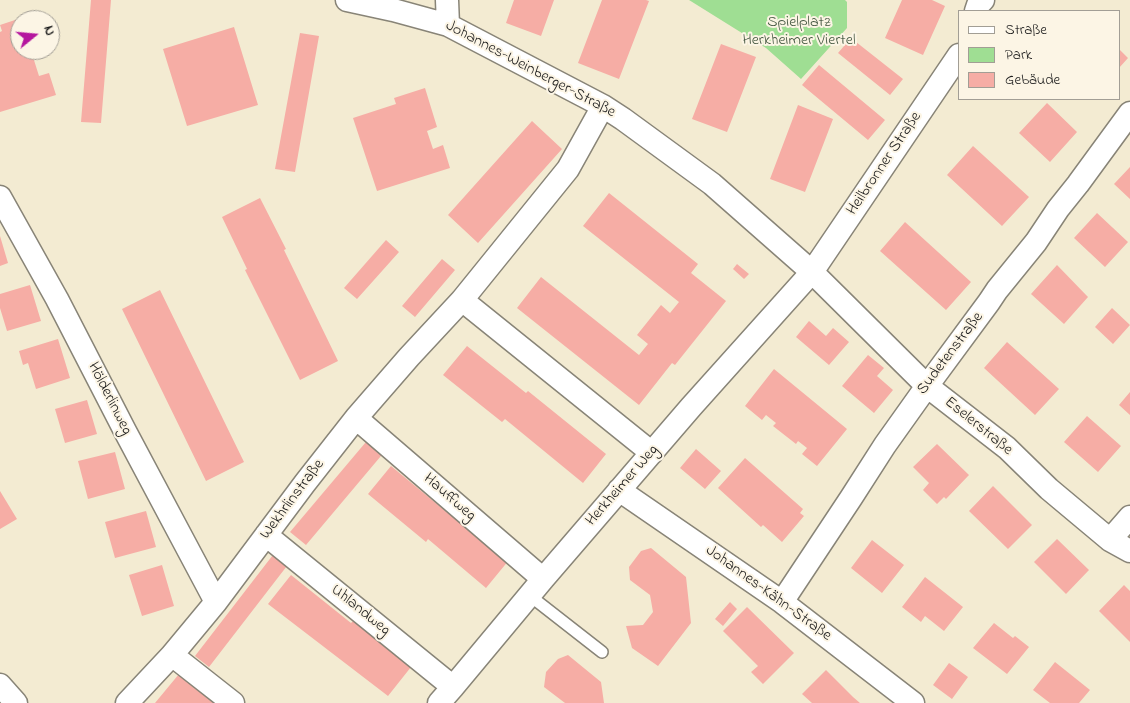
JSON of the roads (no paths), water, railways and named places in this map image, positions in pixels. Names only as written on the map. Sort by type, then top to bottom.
[{"type":"street","name":"Johannes-Weinberger-Straße","points":[[346,0],[448,25],[603,106],[712,184],[812,272]]},
{"type":"street","points":[[447,0],[448,25]]},
{"type":"street","name":"Heilbronner Straße","points":[[812,272],[958,56]]},
{"type":"street","name":"Wekhrlinstraße","points":[[127,703],[172,656],[216,602],[356,418],[462,300],[568,170],[603,106]]},
{"type":"street","name":"Sudetenstraße","points":[[782,602],[885,445],[927,386],[1130,114]]},
{"type":"street","name":"Hölderlinweg","points":[[0,197],[216,602]]},
{"type":"street","name":"Eselerstraße","points":[[812,272],[927,386],[1007,448],[1049,489],[1110,540],[1130,551]]},
{"type":"street","name":"Herkheimer Weg","points":[[446,695],[691,407],[812,272]]},
{"type":"street","points":[[462,300],[652,453]]},
{"type":"street","name":"Hauffweg","points":[[356,418],[536,587]]},
{"type":"street","name":"Johannes-Kähn-Straße","points":[[620,490],[782,602],[913,703]]},
{"type":"street","points":[[1110,540],[1130,517]]},
{"type":"street","name":"Uhlandweg","points":[[266,536],[446,695]]},
{"type":"street","points":[[172,656],[233,703]]},
{"type":"street","points":[[0,685],[16,703]]},
{"type":"lane","points":[[536,587],[602,652]]},
{"type":"park label","name":"Spielplatz Herkheimer Viertel","points":[[799,32]]}]
